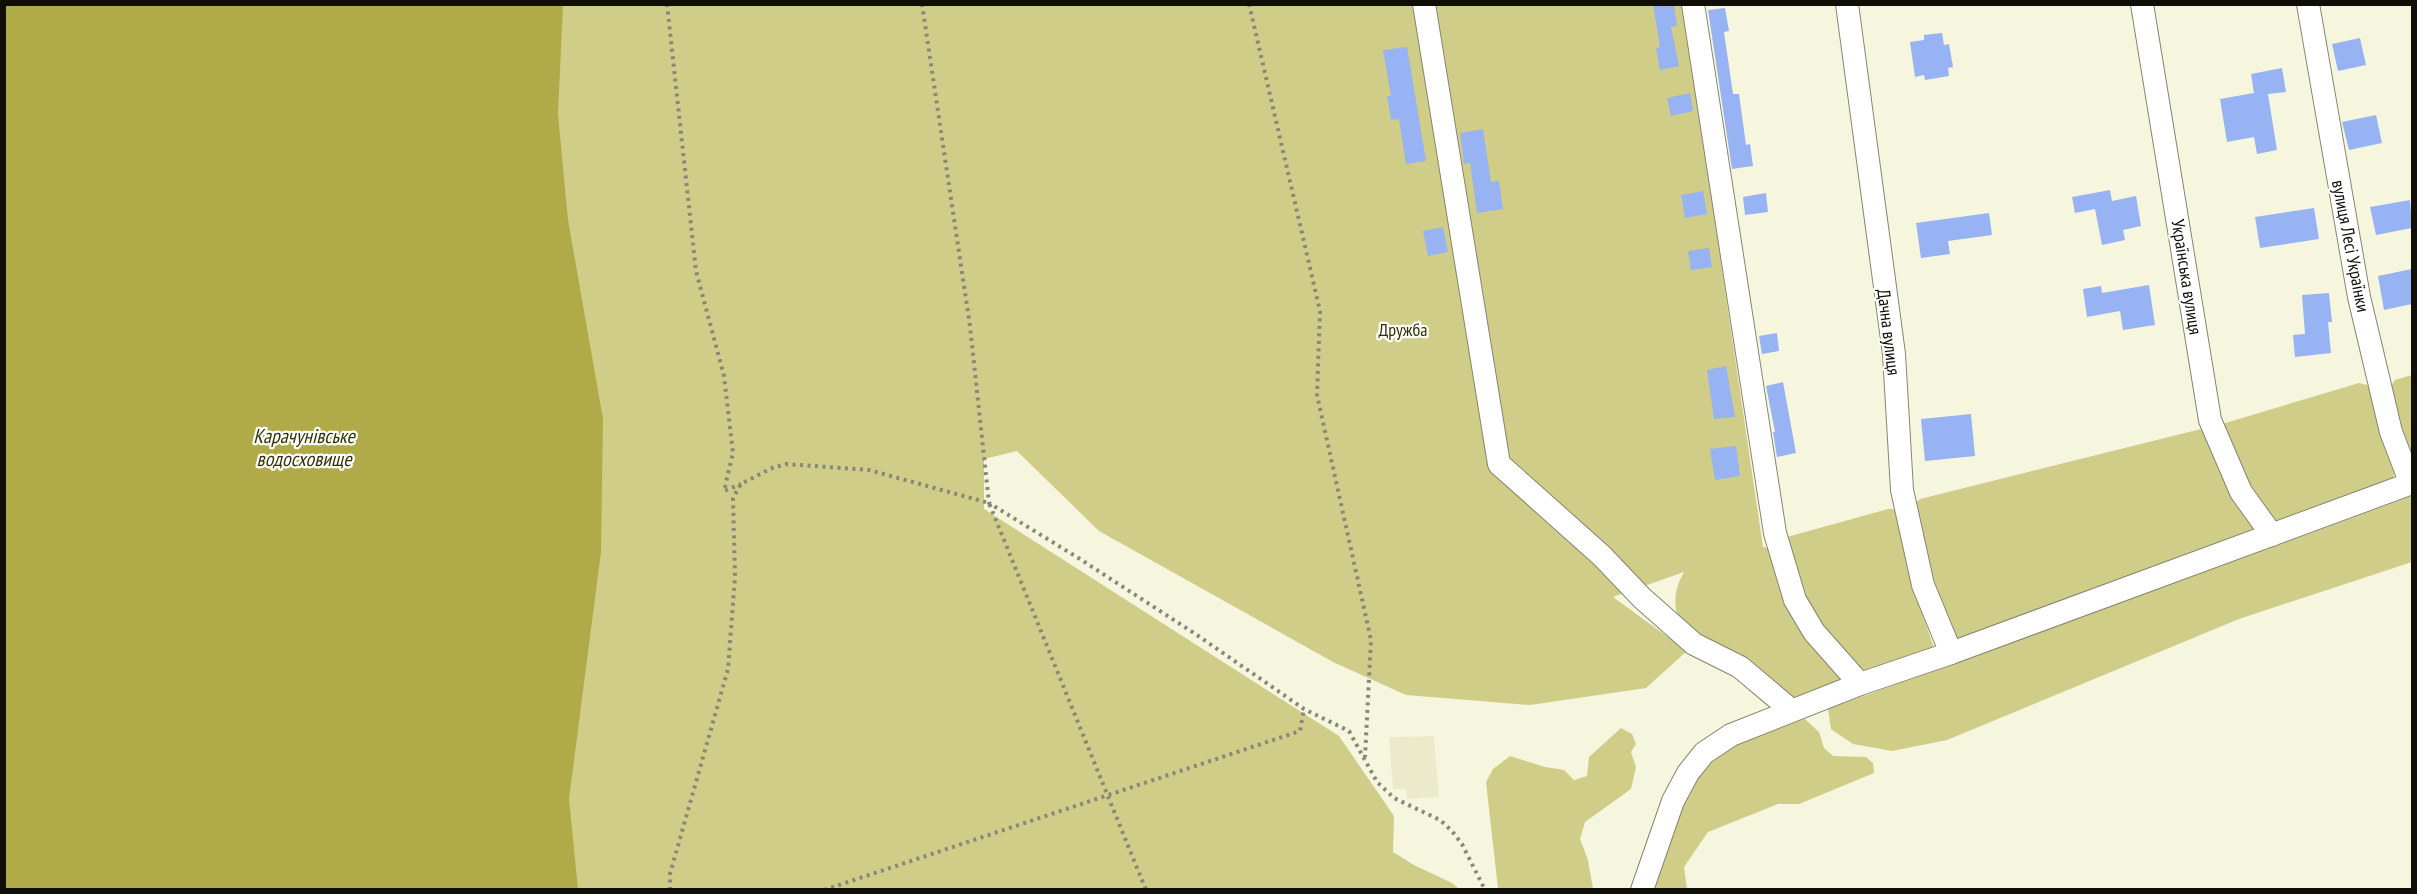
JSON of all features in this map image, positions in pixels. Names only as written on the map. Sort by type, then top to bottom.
[{"type":"street","points":[[1424,4],[1498,464],[1602,556],[1642,598],[1694,644],[1740,667],[1791,710]]},
{"type":"street","points":[[1693,4],[1775,533],[1795,600],[1814,632],[1860,684]]},
{"type":"street","name":"Дачна вулиця","points":[[1847,4],[1894,354],[1902,490],[1923,585],[1951,653]]},
{"type":"street","name":"Українська вулиця","points":[[2142,4],[2210,420],[2241,492],[2272,535]]},
{"type":"street","name":"вулиця Лесі Українки","points":[[2308,4],[2359,297],[2391,432],[2412,484]]},
{"type":"street","points":[[1642,890],[1673,801],[1688,773],[1704,753],[1731,735],[1860,684],[1951,653],[2412,484]]},
{"type":"path","points":[[667,4],[696,271],[724,376],[733,453],[724,491],[772,468],[786,464],[869,470],[989,503],[1168,616],[1304,709],[1349,731],[1377,782],[1394,798],[1440,820],[1452,831],[1462,844],[1485,890]]},
{"type":"path","points":[[922,4],[970,326],[989,503],[1146,890]]},
{"type":"path","points":[[1249,4],[1320,311],[1317,395],[1371,640],[1365,758]]},
{"type":"path","points":[[670,890],[670,874],[728,669],[735,577],[733,498],[741,484]]},
{"type":"path","points":[[824,890],[1107,794],[1300,732],[1304,709]]},
{"type":"shaded area","points":[[1434,736],[1439,797],[1407,799],[1406,789],[1393,789],[1389,737]]},
{"type":"green space","name":"Дружба","points":[[516,5],[1683,5],[1763,547],[1768,548],[1847,682],[1789,700],[1679,625],[1676,598],[1678,585],[1684,572],[1613,597],[1687,651],[1646,688],[1530,705],[1406,695],[1333,662],[1099,531],[1017,451],[984,459],[984,509],[1339,736],[1394,816],[1393,852],[1452,883],[1459,889],[486,890]]},
{"type":"green space","points":[[2412,375],[2412,466],[2388,390],[2395,380]]},
{"type":"green space","points":[[2359,383],[2367,385],[2374,391],[2395,469],[2393,481],[2273,526],[2248,489],[2222,424]]},
{"type":"green space","points":[[2201,429],[2207,431],[2261,531],[1954,643],[1928,584],[1913,505],[1920,499]]},
{"type":"green space","points":[[2412,496],[2412,562],[2239,619],[1947,740],[1892,751],[1853,744],[1831,729],[1828,709]]},
{"type":"green space","points":[[1895,509],[1913,586],[1935,651],[1862,677],[1801,598],[1787,537]]},
{"type":"green space","points":[[1805,719],[1819,732],[1824,748],[1833,756],[1866,757],[1873,763],[1874,773],[1799,804],[1778,804],[1708,832],[1684,867],[1687,889],[1649,890],[1680,804],[1709,758],[1735,742]]},
{"type":"green space","points":[[1621,728],[1632,734],[1636,744],[1631,752],[1636,767],[1631,789],[1585,822],[1580,839],[1588,860],[1593,889],[1498,889],[1486,782],[1493,769],[1510,756],[1545,767],[1564,770],[1574,780],[1587,776],[1589,757]]},
{"type":"water","name":"Карачунівське водосховище","points":[[5,4],[563,5],[558,114],[568,220],[603,419],[601,552],[569,799],[578,889],[5,889]]},
{"type":"building","points":[[1653,4],[1674,5],[1677,26],[1671,27],[1679,66],[1660,70],[1656,48],[1660,47]]},
{"type":"building","points":[[1725,8],[1729,31],[1724,32],[1733,94],[1739,94],[1746,145],[1750,144],[1753,166],[1732,169],[1708,10]]},
{"type":"building","points":[[1942,33],[1944,45],[1949,44],[1953,67],[1948,68],[1949,76],[1925,80],[1924,75],[1915,77],[1910,42],[1924,40],[1924,35]]},
{"type":"building","points":[[2360,38],[2366,65],[2338,71],[2332,44]]},
{"type":"building","points":[[1407,47],[1426,161],[1406,164],[1399,119],[1391,120],[1387,96],[1391,96],[1383,50]]},
{"type":"building","points":[[2282,68],[2286,92],[2268,94],[2277,150],[2257,154],[2254,137],[2227,142],[2220,99],[2254,93],[2251,74]]},
{"type":"building","points":[[1690,93],[1693,111],[1671,116],[1667,98]]},
{"type":"building","points":[[2376,115],[2382,143],[2349,150],[2342,122]]},
{"type":"building","points":[[1483,129],[1491,182],[1499,181],[1503,209],[1477,213],[1470,163],[1464,164],[1460,133]]},
{"type":"building","points":[[2110,190],[2112,201],[2136,196],[2141,226],[2123,230],[2125,240],[2102,245],[2095,209],[2075,213],[2072,197]]},
{"type":"building","points":[[1703,191],[1707,214],[1685,218],[1681,195]]},
{"type":"building","points":[[1766,193],[1768,212],[1745,215],[1743,197]]},
{"type":"building","points":[[2410,200],[2412,228],[2376,235],[2370,207]]},
{"type":"building","points":[[2314,208],[2319,239],[2260,248],[2255,217]]},
{"type":"building","points":[[1989,213],[1992,235],[1948,241],[1950,254],[1921,258],[1916,223]]},
{"type":"building","points":[[1443,227],[1448,252],[1428,256],[1423,231]]},
{"type":"building","points":[[1709,248],[1712,267],[1691,270],[1688,251]]},
{"type":"building","points":[[2412,269],[2412,304],[2384,310],[2378,276]]},
{"type":"building","points":[[2149,285],[2155,325],[2123,330],[2120,311],[2087,317],[2083,289],[2101,286],[2102,293]]},
{"type":"building","points":[[2329,293],[2332,322],[2328,322],[2331,353],[2295,357],[2293,335],[2305,334],[2302,295]]},
{"type":"building","points":[[1777,333],[1779,351],[1762,354],[1759,336]]},
{"type":"building","points":[[1726,366],[1735,417],[1714,419],[1707,370]]},
{"type":"building","points":[[1783,382],[1796,453],[1777,457],[1773,432],[1775,432],[1766,386]]},
{"type":"building","points":[[1971,414],[1975,456],[1925,461],[1921,419]]},
{"type":"building","points":[[1736,446],[1740,476],[1715,480],[1710,449]]}]
